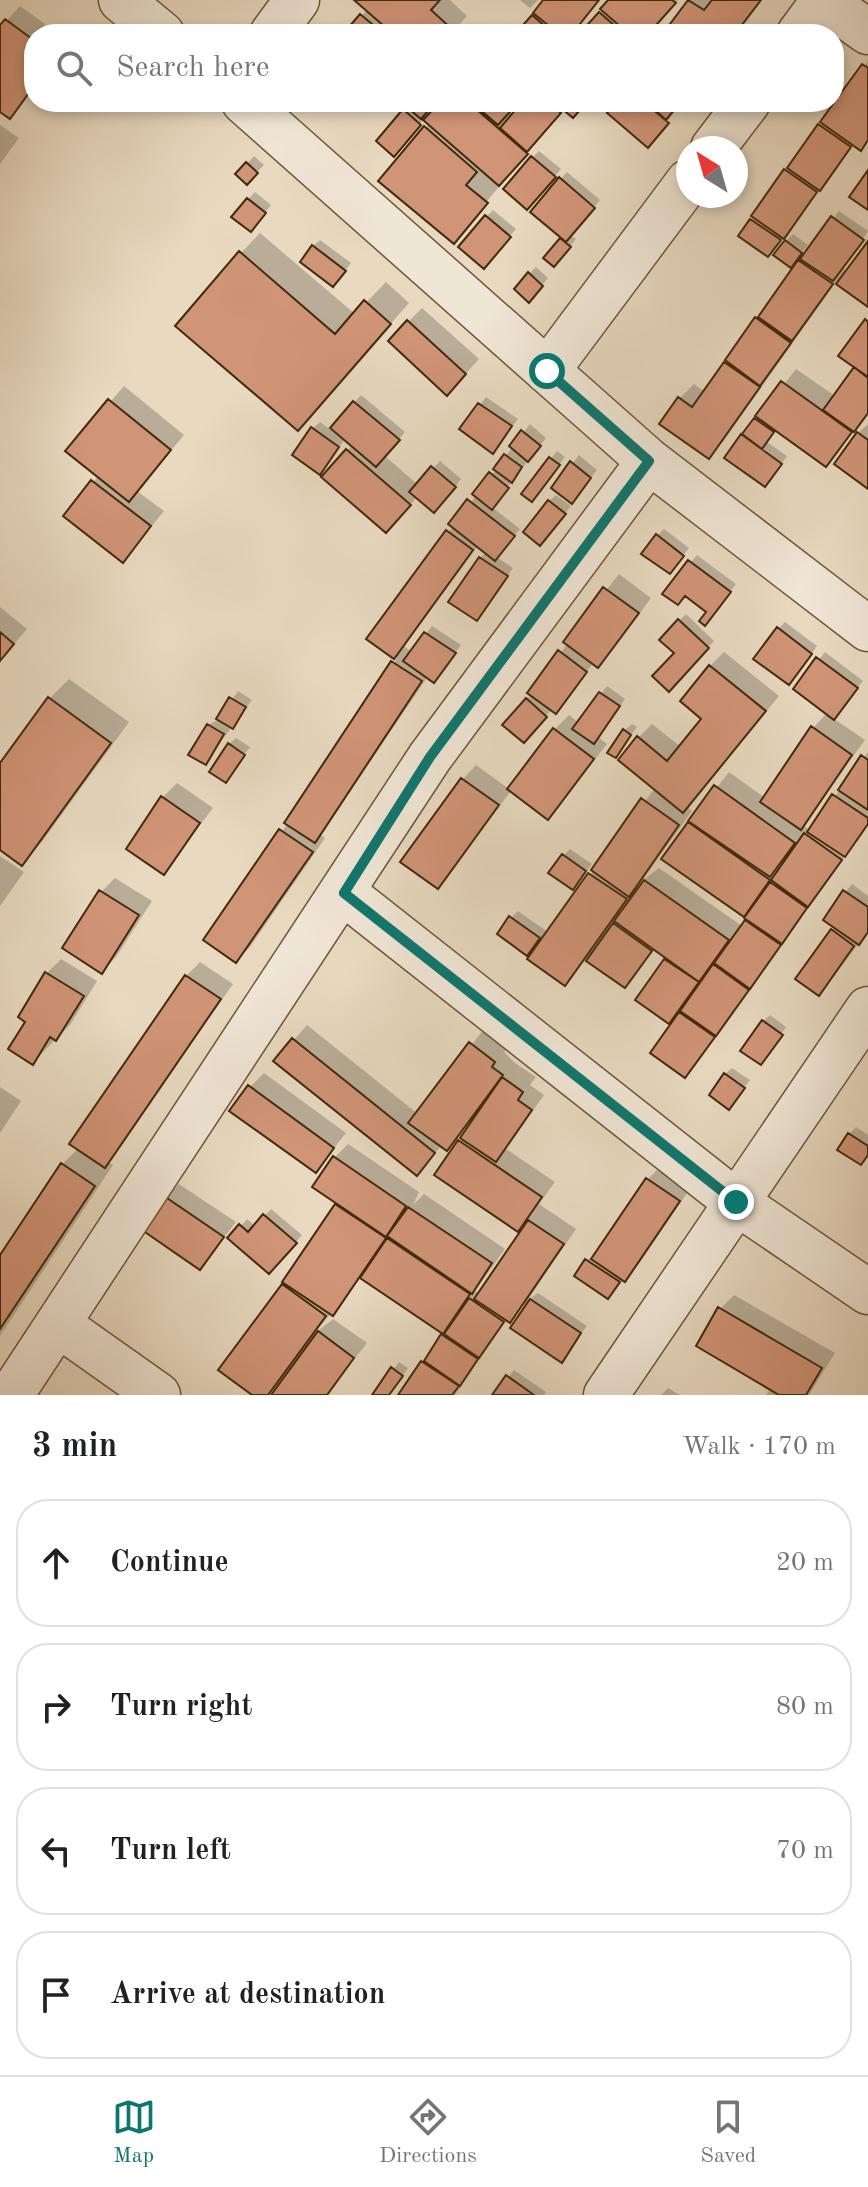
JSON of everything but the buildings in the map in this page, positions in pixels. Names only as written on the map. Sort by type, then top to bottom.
[{"type":"street","points":[[121,0],[150,24]]},
{"type":"street","points":[[279,24],[297,0]]},
{"type":"street","points":[[806,24],[824,0],[868,32]]},
{"type":"street","points":[[255,112],[649,461],[868,629]]},
{"type":"street","points":[[722,136],[740,112]]},
{"type":"street","points":[[547,371],[676,198]]},
{"type":"street","points":[[11,1395],[344,893],[430,757],[649,461]]},
{"type":"street","points":[[344,893],[736,1202],[868,1292]]},
{"type":"street","points":[[606,1395],[868,1009]]},
{"type":"street","points":[[59,1325],[158,1395]]},
{"type":"route","points":[[547,371],[649,461],[430,757],[344,893],[736,1202]]}]
